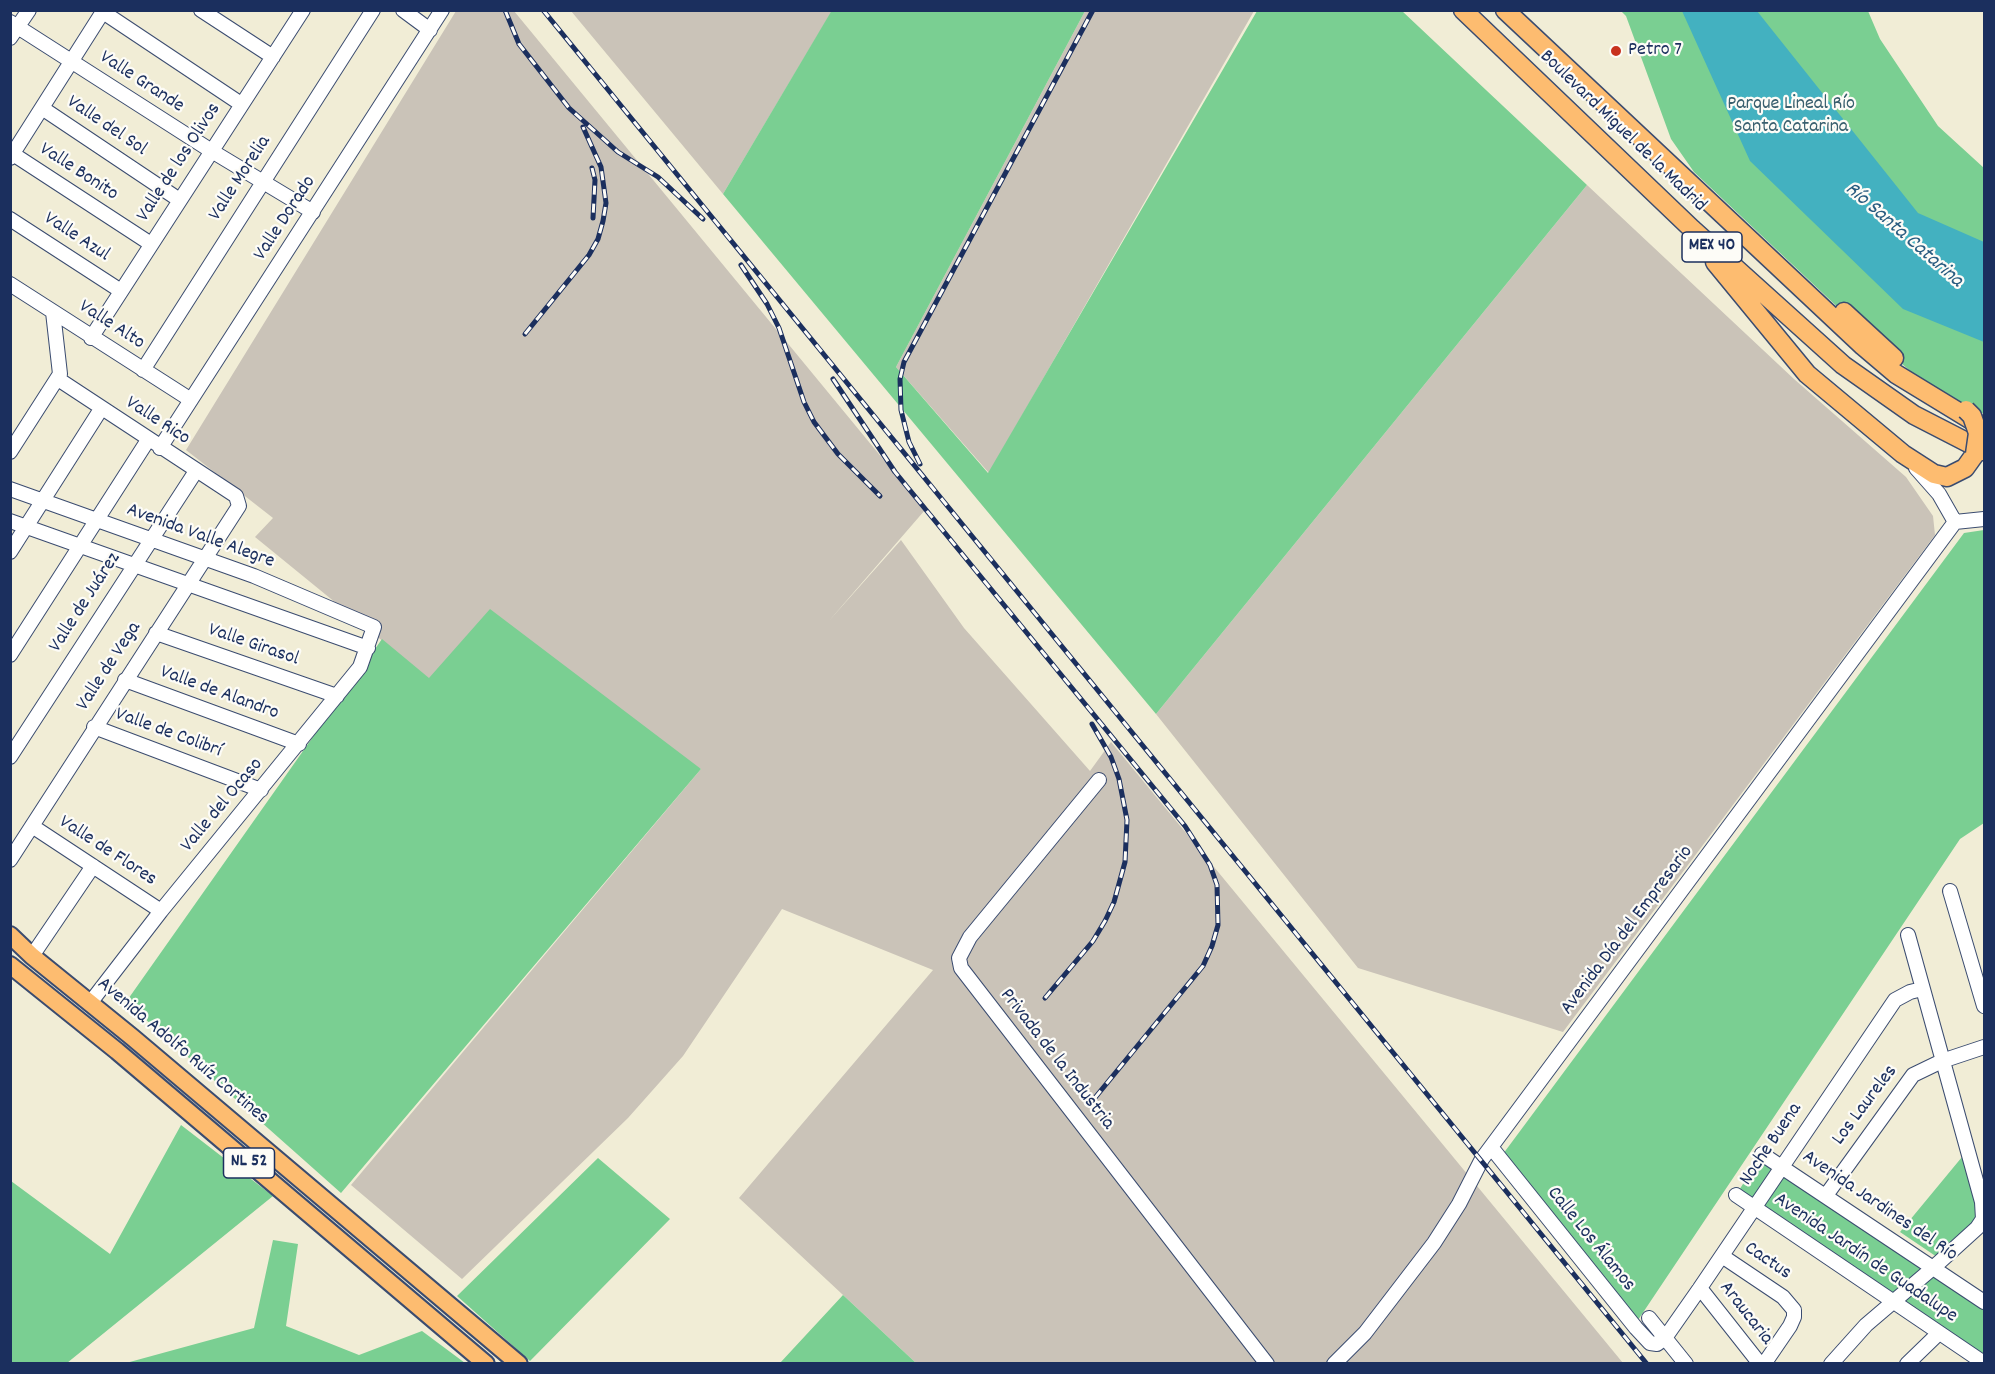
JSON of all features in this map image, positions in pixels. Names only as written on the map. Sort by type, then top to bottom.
[{"type":"highway","name":"Boulevard Miguel de la Madrid","points":[[1463,10],[1692,229],[1843,364],[1914,415],[1984,451]]},
{"type":"highway","name":"Boulevard Miguel de la Madrid","points":[[1504,10],[1896,374],[1984,428]]},
{"type":"highway","points":[[1692,229],[1706,251],[1797,363],[1828,393],[1904,454],[1934,474],[1948,477],[1967,466],[1977,447],[1976,425],[1966,410],[1898,361],[1781,254],[1767,245],[1750,239]]},
{"type":"main road","name":"Avenida Adolfo Ruíz Cortines","points":[[10,935],[32,956],[519,1364]]},
{"type":"main road","name":"NL 52","points":[[10,965],[117,1051],[486,1364]]},
{"type":"street","points":[[13,29],[29,10]]},
{"type":"street","points":[[201,10],[273,57]]},
{"type":"street","name":"Valle Morelia","points":[[143,370],[373,10]]},
{"type":"street","points":[[403,10],[430,30]]},
{"type":"street","name":"Valle Dorado","points":[[160,448],[442,10]]},
{"type":"street","points":[[12,156],[103,11],[241,104]]},
{"type":"street","name":"Valle de los Olivos","points":[[91,338],[178,199],[303,11]]},
{"type":"street","name":"Valle Grande","points":[[13,29],[72,61],[210,150],[314,212]]},
{"type":"street","name":"Valle del Sol","points":[[42,108],[178,199]]},
{"type":"street","name":"Valle Bonito","points":[[12,156],[151,244]]},
{"type":"street","name":"Valle Azul","points":[[10,219],[121,291]]},
{"type":"street","name":"Valle Alto","points":[[10,284],[191,400]]},
{"type":"street","points":[[10,452],[58,379],[60,366],[53,312]]},
{"type":"street","name":"Valle Rico","points":[[58,379],[236,496]]},
{"type":"street","points":[[10,552],[101,409]]},
{"type":"street","points":[[10,655],[148,440]]},
{"type":"street","points":[[1904,454],[1939,494],[1955,522],[1984,519]]},
{"type":"street","name":"Valle de Juárez","points":[[10,757],[196,471]]},
{"type":"street","name":"Avenida Valle Alegre","points":[[10,489],[303,595],[374,627]]},
{"type":"street","name":"Valle de Vega","points":[[12,854],[186,584],[238,510],[236,496]]},
{"type":"street","points":[[10,521],[368,648]]},
{"type":"street","name":"Avenida Día del Empresario","points":[[1334,1364],[1365,1333],[1448,1225],[1482,1159],[1955,522]]},
{"type":"street","name":"Valle del Ocaso","points":[[90,1003],[161,911],[360,667],[374,627]]},
{"type":"street","name":"Valle Girasol","points":[[156,633],[337,696]]},
{"type":"street","name":"Valle de Alandro","points":[[125,680],[299,744]]},
{"type":"street","name":"Valle de Colibrí","points":[[94,727],[261,790]]},
{"type":"street","name":"Privada de la Industria","points":[[1099,780],[970,937],[959,958],[960,968],[1267,1364]]},
{"type":"street","name":"Valle de Flores","points":[[32,826],[161,911]]},
{"type":"street","points":[[32,956],[93,866]]},
{"type":"street","points":[[1950,891],[1984,1001]]},
{"type":"street","points":[[1831,1364],[1856,1335],[1893,1300],[1934,1267],[1981,1223],[1984,1212],[1908,934]]},
{"type":"street","name":"Noche Buena","points":[[1665,1338],[1895,1000],[1922,989]]},
{"type":"street","name":"Los Laureles","points":[[1827,1194],[1908,1080],[1919,1070],[1984,1047]]},
{"type":"street","name":"Calle Los Álamos","points":[[1491,1147],[1644,1338],[1654,1344],[1665,1338]]},
{"type":"street","name":"Avenida Jardines del Río","points":[[1762,1154],[1983,1297]]},
{"type":"street","name":"Avenida Jardín de Guadalupe","points":[[1736,1195],[1984,1363]]},
{"type":"street","name":"Cactus","points":[[1722,1256],[1784,1297],[1794,1310],[1790,1326],[1762,1364]]},
{"type":"street","name":"Araucaria","points":[[1700,1288],[1762,1364]]},
{"type":"street","points":[[1649,1318],[1686,1364]]},
{"type":"street","points":[[1907,1364],[1939,1333]]},
{"type":"shaded area","points":[[456,11],[514,11],[925,510],[828,622],[901,540],[964,628],[1090,771],[1111,742],[1623,1363],[916,1363],[739,1198],[933,970],[782,909],[683,1056],[628,1118],[462,1279],[351,1185],[701,769],[428,678],[255,537],[273,518],[186,450]]},
{"type":"shaded area","points":[[571,11],[832,11],[723,194]]},
{"type":"shaded area","points":[[1085,11],[1254,11],[989,473],[896,367]]},
{"type":"shaded area","points":[[1587,185],[1794,379],[1906,477],[1933,516],[1935,535],[1563,1032],[1358,968],[1156,714]]},
{"type":"green space","points":[[832,10],[1085,11],[896,367],[988,473],[1257,11],[1402,11],[1587,185],[1156,714],[723,194]]},
{"type":"green space","name":"Parque Lineal Río Santa Catarina","points":[[1621,11],[1868,11],[1880,39],[1938,126],[1984,168],[1984,414],[1958,402],[1915,375],[1862,330],[1694,172],[1671,139],[1626,16]]},
{"type":"green space","points":[[1984,530],[1984,823],[1960,839],[1636,1323],[1503,1154],[1964,533]]},
{"type":"green space","points":[[490,609],[701,769],[341,1193],[126,1002],[382,639],[429,678]]},
{"type":"green space","points":[[181,1125],[273,1196],[67,1363],[11,1363],[11,1181],[110,1254]]},
{"type":"green space","points":[[1762,1154],[1984,1302],[1984,1363],[1736,1195]]},
{"type":"green space","points":[[1962,1157],[1979,1217],[1937,1257],[1900,1232]]},
{"type":"green space","points":[[598,1158],[670,1219],[530,1361],[457,1296]]},
{"type":"green space","points":[[273,1240],[298,1244],[286,1326],[359,1355],[422,1331],[465,1363],[126,1363],[254,1328]]},
{"type":"green space","points":[[843,1295],[916,1363],[780,1363]]},
{"type":"water","name":"Río Santa Catarina","points":[[1682,11],[1757,11],[1918,213],[1984,242],[1984,342],[1903,309],[1750,161]]},
{"type":"railway","points":[[505,10],[519,44],[569,108],[618,152],[658,177],[703,219]]},
{"type":"railway","points":[[543,10],[1647,1364]]},
{"type":"railway","points":[[920,464],[909,442],[901,410],[900,379],[904,362],[1093,10]]},
{"type":"railway","points":[[525,334],[589,255],[598,239],[606,203],[601,167],[583,127]]},
{"type":"railway","points":[[592,168],[595,180],[593,218]]},
{"type":"railway","points":[[741,265],[767,304],[779,328],[804,402],[814,422],[838,454],[880,496]]},
{"type":"railway","points":[[833,379],[895,472],[1185,826],[1210,865],[1217,885],[1218,925],[1203,966],[1089,1105]]},
{"type":"railway","points":[[1045,998],[1093,941],[1105,921],[1114,902],[1125,862],[1127,820],[1119,779],[1111,757],[1092,724]]},
{"type":"place","name":"Petro 7","points":[[1616,51]]}]
